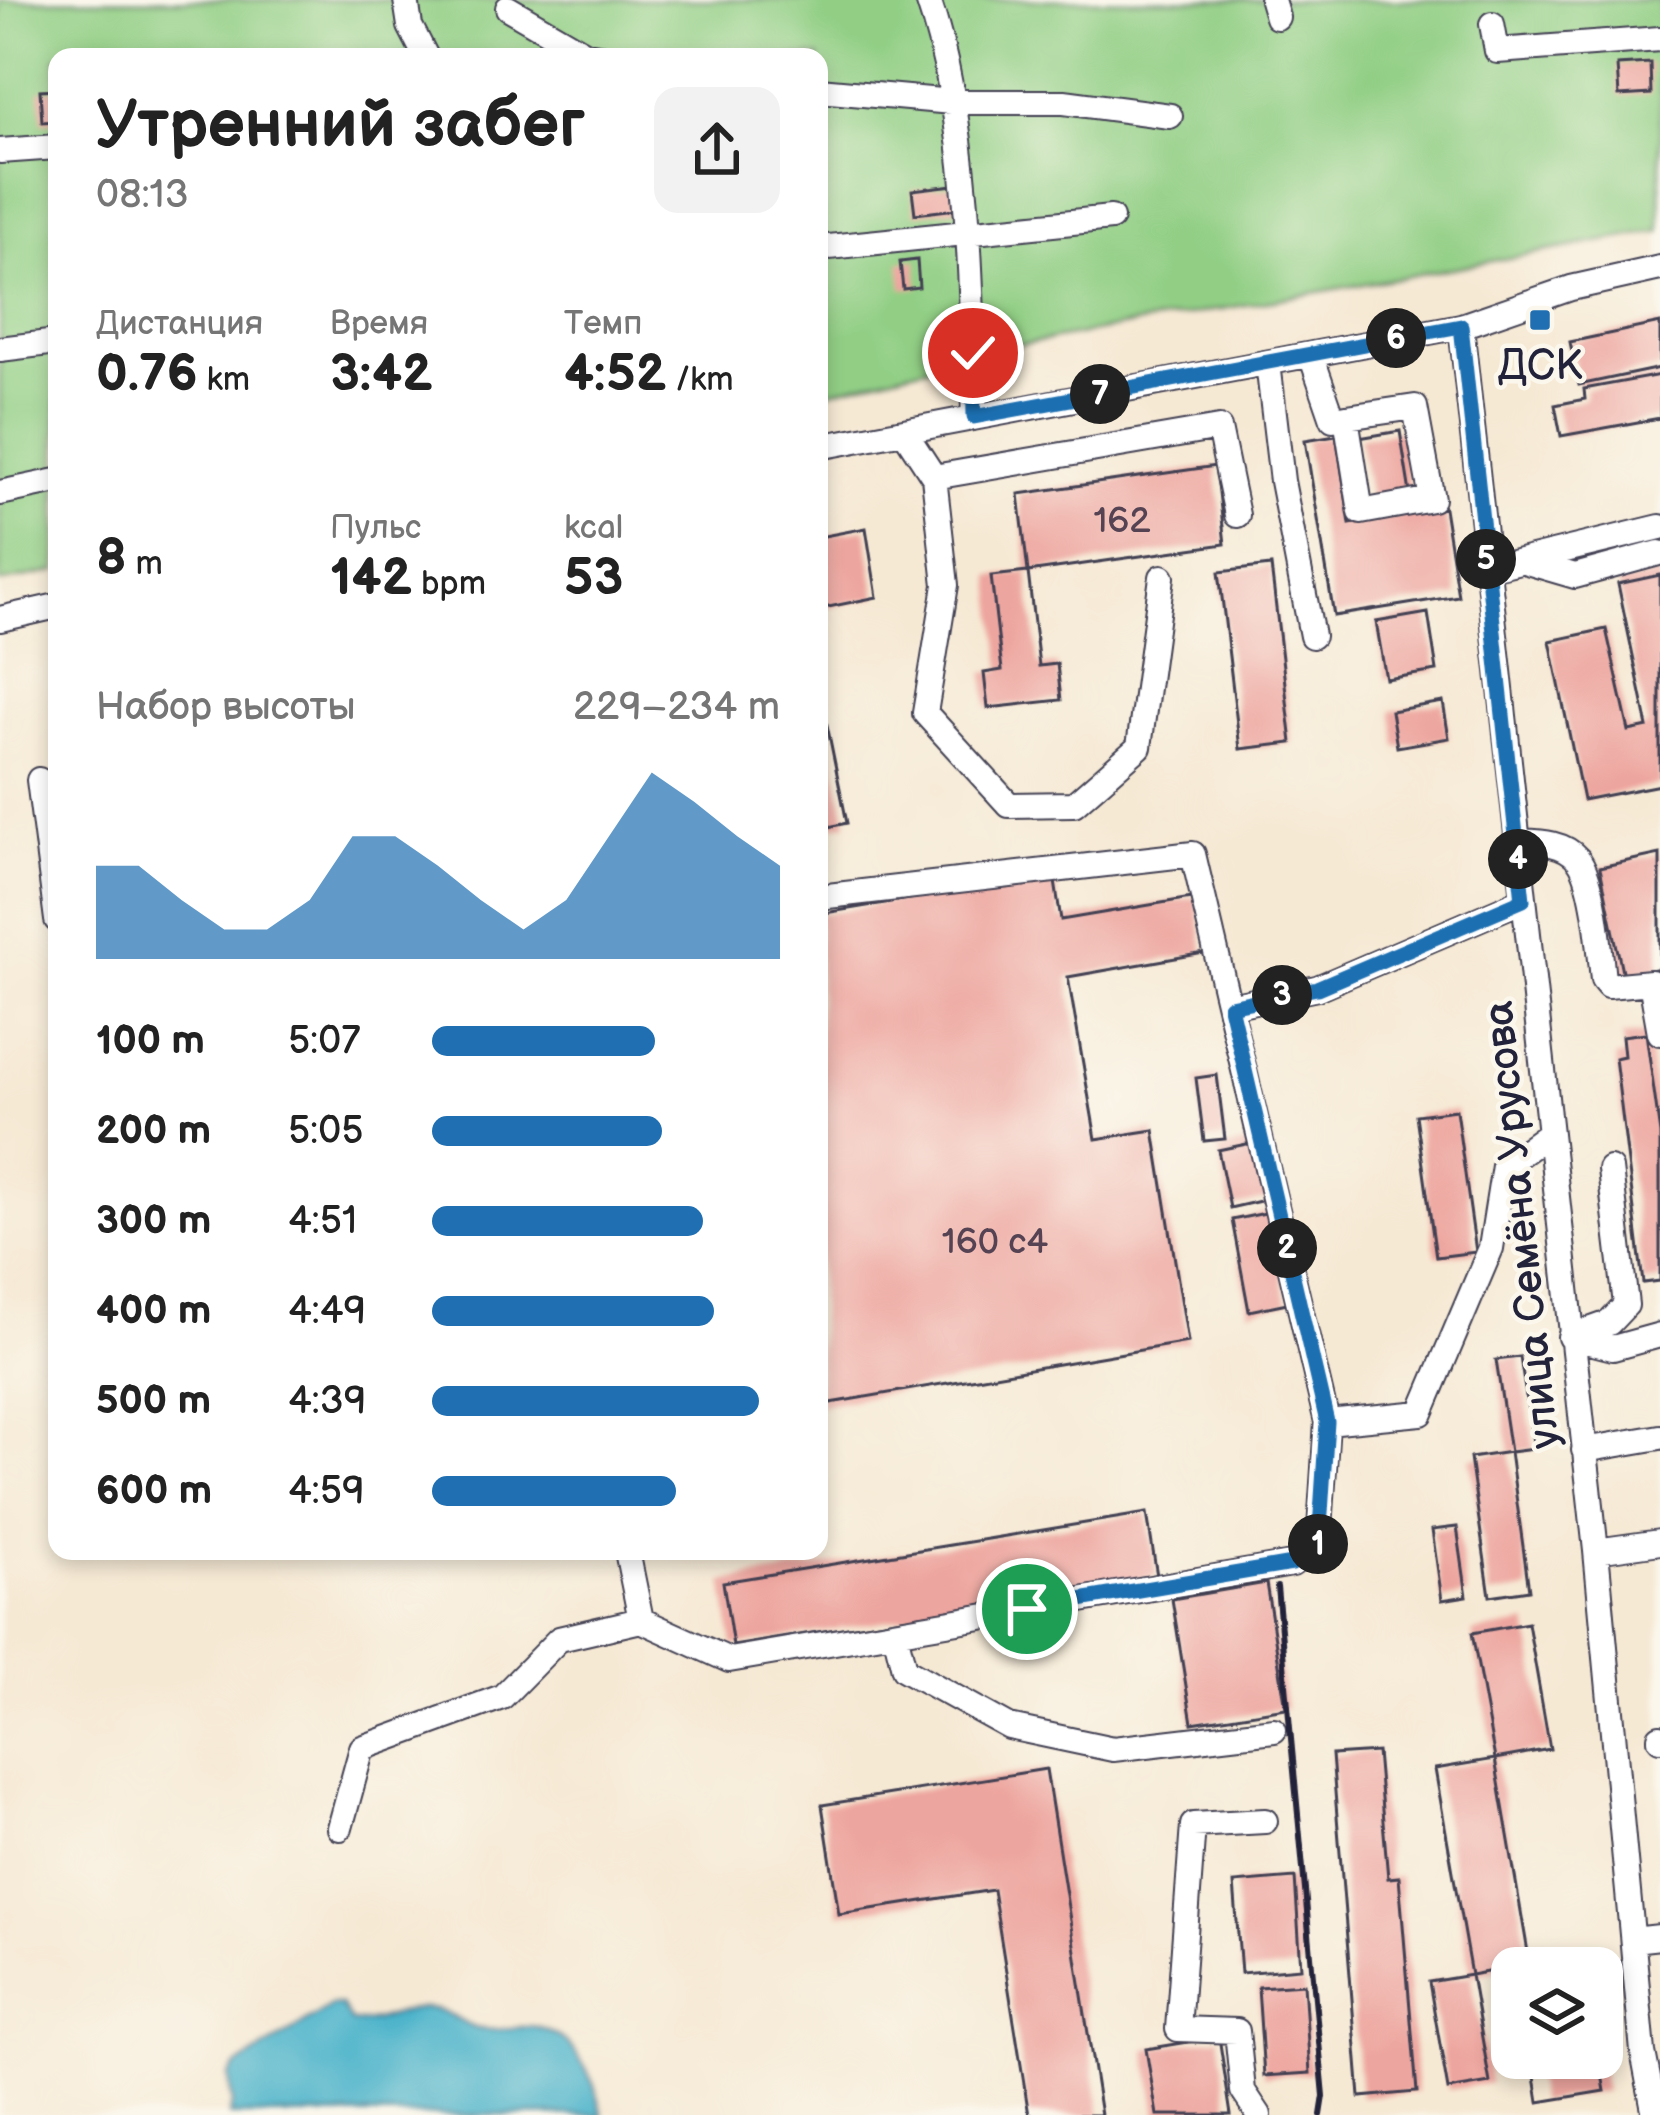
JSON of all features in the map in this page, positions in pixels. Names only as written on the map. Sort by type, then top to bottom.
[{"type":"street","points":[[406,0],[410,26],[421,48]]},
{"type":"street","points":[[928,0],[952,102],[968,232],[974,417]]},
{"type":"street","points":[[508,8],[577,48]]},
{"type":"street","points":[[1492,24],[1497,51],[1660,39]]},
{"type":"street","points":[[828,91],[952,102],[1064,102],[1170,116]]},
{"type":"street","points":[[0,151],[48,148]]},
{"type":"street","points":[[828,247],[1112,218]]},
{"type":"street","points":[[828,445],[1461,326],[1571,288],[1660,268]]},
{"type":"street","name":"улица Семёна Урусова","points":[[1461,326],[1596,1551],[1643,2052],[1655,2115]]},
{"type":"street","points":[[0,349],[48,343]]},
{"type":"street","points":[[1311,355],[1334,419],[1346,417],[1415,407],[1432,499],[1361,512],[1346,417]]},
{"type":"street","points":[[1268,363],[1282,481],[1312,636]]},
{"type":"street","points":[[934,477],[1219,428],[1238,515]]},
{"type":"street","points":[[904,431],[934,477],[946,585],[926,713],[1009,805],[1074,805],[1138,747],[1162,577]]},
{"type":"street","points":[[0,493],[48,483]]},
{"type":"street","points":[[1487,569],[1660,527]]},
{"type":"street","points":[[1527,562],[1574,576],[1659,553]]},
{"type":"street","points":[[0,619],[48,608]]},
{"type":"street","points":[[39,780],[48,850]]},
{"type":"street","points":[[1516,841],[1551,842],[1578,860],[1592,897],[1608,986],[1656,981],[1660,1033]]},
{"type":"street","points":[[340,1828],[362,1748],[502,1697],[559,1639],[641,1620],[729,1660],[1292,1564],[1319,1544],[1327,1422],[1193,854],[828,897]]},
{"type":"street","points":[[1230,1006],[1317,988],[1523,900]]},
{"type":"street","points":[[1327,1422],[1420,1413],[1491,1248],[1504,1166],[1548,1134]]},
{"type":"street","points":[[1570,1337],[1609,1324],[1626,1305],[1610,1169]]},
{"type":"street","points":[[1570,1337],[1612,1348],[1660,1336]]},
{"type":"street","points":[[1584,1450],[1660,1437]]},
{"type":"street","points":[[1596,1551],[1660,1542]]},
{"type":"street","points":[[629,1560],[641,1620]]},
{"type":"street","points":[[895,1632],[904,1669],[1009,1727],[1113,1749],[1274,1730]]},
{"type":"street","points":[[1259,2115],[1243,2090],[1237,2031],[1178,2030],[1193,1825],[1265,1821]]},
{"type":"street","points":[[1633,1940],[1660,1937]]},
{"type":"green space","points":[[0,0],[1660,0],[1660,231],[987,351],[828,392],[828,48],[48,48],[48,573],[0,583]]},
{"type":"water","points":[[331,2006],[341,2006],[351,2022],[431,2008],[482,2029],[546,2030],[579,2058],[603,2115],[229,2115],[229,2077],[236,2067]]},
{"type":"building","points":[[1650,63],[1651,94],[1619,96],[1617,65]]},
{"type":"building","points":[[40,90],[48,90],[48,122],[42,122]]},
{"type":"building","points":[[954,185],[957,209],[915,214],[912,190]]},
{"type":"building","points":[[917,260],[919,287],[903,289],[900,262]]},
{"type":"building","points":[[1660,323],[1660,368],[1579,385],[1570,342]]},
{"type":"building","points":[[1660,375],[1660,418],[1561,436],[1555,405],[1585,399],[1584,389]]},
{"type":"building","points":[[1400,431],[1410,493],[1370,499],[1359,438]]},
{"type":"building","points":[[1336,435],[1350,524],[1444,508],[1458,596],[1334,616],[1305,440]]},
{"type":"building","points":[[1216,466],[1225,544],[1028,572],[1019,494]]},
{"type":"building","points":[[866,528],[877,597],[828,607],[828,535]]},
{"type":"building","points":[[1271,566],[1292,743],[1240,749],[1219,572]]},
{"type":"building","points":[[1028,572],[1039,666],[1057,664],[1061,700],[988,708],[984,673],[1002,670],[991,576]]},
{"type":"building","points":[[1660,575],[1660,785],[1583,800],[1550,641],[1606,629],[1629,731],[1648,727],[1618,584]]},
{"type":"building","points":[[1428,613],[1437,671],[1386,679],[1376,622]]},
{"type":"building","points":[[1443,702],[1449,738],[1397,747],[1391,711]]},
{"type":"building","points":[[828,729],[847,823],[828,827]]},
{"type":"building","points":[[1660,854],[1660,968],[1623,976],[1600,867]]},
{"type":"building","points":[[1054,875],[1061,920],[1197,897],[1204,953],[1068,977],[1096,1139],[1154,1130],[1188,1342],[828,1403],[828,913]]},
{"type":"building","points":[[1646,1033],[1660,1134],[1660,1281],[1643,1283],[1615,1058],[1624,1056],[1622,1036]]},
{"type":"building","points":[[1217,1075],[1225,1139],[1204,1141],[1196,1078]]},
{"type":"building","points":[[1456,1110],[1476,1252],[1436,1257],[1416,1115]]},
{"type":"building","points":[[1256,1142],[1269,1199],[1230,1208],[1218,1150]]},
{"type":"building","points":[[1270,1212],[1287,1303],[1249,1311],[1232,1220]]},
{"type":"building","points":[[1520,1357],[1534,1449],[1510,1452],[1496,1360]]},
{"type":"building","points":[[1510,1452],[1529,1590],[1490,1596],[1470,1458]]},
{"type":"building","points":[[1147,1513],[1157,1576],[733,1646],[723,1582]]},
{"type":"building","points":[[1457,1527],[1467,1596],[1442,1600],[1432,1530]]},
{"type":"building","points":[[1266,1583],[1286,1708],[1192,1723],[1172,1599]]},
{"type":"building","points":[[1528,1623],[1550,1749],[1495,1759],[1472,1633]]},
{"type":"building","points":[[1377,1752],[1388,1878],[1399,1877],[1417,2092],[1360,2097],[1332,1755]]},
{"type":"building","points":[[1495,1759],[1527,1947],[1491,1947],[1491,1971],[1471,1975],[1435,1769]]},
{"type":"building","points":[[1046,1769],[1101,2115],[1029,2115],[993,1890],[839,1914],[822,1805]]},
{"type":"building","points":[[1295,1878],[1301,1968],[1241,1973],[1234,1883]]},
{"type":"building","points":[[1471,1975],[1490,2083],[1448,2090],[1429,1982]]},
{"type":"building","points":[[1304,1984],[1310,2073],[1264,2076],[1258,1987]]},
{"type":"building","points":[[1219,2037],[1231,2115],[1157,2115],[1146,2049]]},
{"type":"building","points":[[1535,2079],[1603,2079],[1605,2091],[1539,2102]]},
{"type":"railway","points":[[1277,1587],[1324,2096],[1321,2115]]},
{"type":"place","name":"ДСК","points":[[1540,320]]},
{"type":"route","points":[[973,353],[974,417],[1461,326],[1523,900],[1317,988],[1230,1006],[1327,1422],[1319,1544],[1292,1564],[1027,1609]]}]
